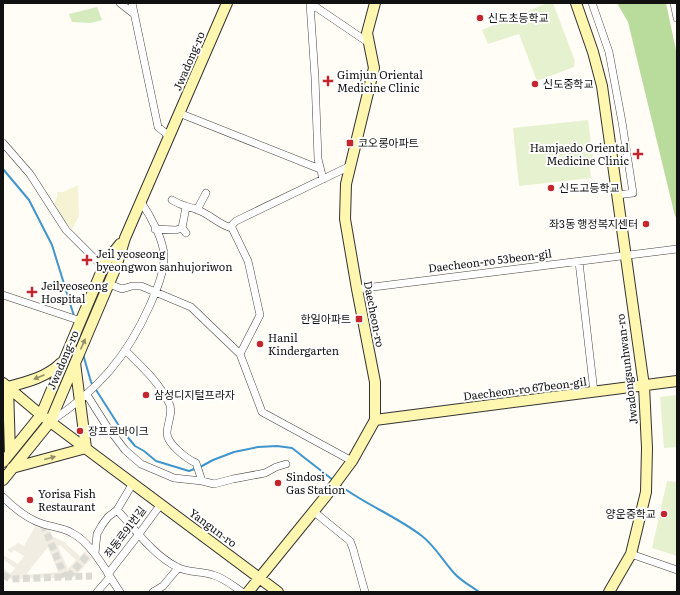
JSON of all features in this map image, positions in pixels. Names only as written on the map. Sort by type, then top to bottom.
[{"type":"street","points":[[120,3],[134,14]]},
{"type":"street","points":[[132,3],[158,127],[169,136]]},
{"type":"street","name":"Jwadong-ro","points":[[3,462],[41,415],[70,360],[91,326],[116,267],[125,238],[227,3]]},
{"type":"street","points":[[310,3],[369,43]]},
{"type":"street","points":[[310,3],[318,159],[323,179]]},
{"type":"street","name":"Daecheon-ro","points":[[248,592],[326,496],[352,461],[375,420],[375,382],[345,219],[346,184],[374,68],[367,33],[375,3]]},
{"type":"street","name":"Jwadongsunhwan-ro","points":[[576,3],[593,52],[602,86],[644,386],[647,448],[646,492],[631,554],[610,592]]},
{"type":"street","points":[[592,3],[609,52],[633,193],[617,195]]},
{"type":"street","points":[[674,3],[677,18]]},
{"type":"street","points":[[179,113],[320,169]]},
{"type":"street","points":[[3,143],[30,174],[66,230],[98,262],[105,264]]},
{"type":"street","points":[[232,228],[232,225],[236,222],[350,166]]},
{"type":"street","points":[[197,210],[206,193]]},
{"type":"street","points":[[172,200],[180,206],[197,210],[224,227],[232,228]]},
{"type":"street","points":[[50,422],[84,398],[126,351],[140,329],[155,292],[164,258],[162,247],[150,216],[141,202]]},
{"type":"street","points":[[155,229],[184,230],[186,207]]},
{"type":"street","points":[[232,228],[248,261],[260,315],[240,354]]},
{"type":"street","name":"Jwadong-ro","points":[[3,480],[50,422],[83,317],[105,264],[125,238]]},
{"type":"street","points":[[625,256],[677,250]]},
{"type":"street","name":"Daecheon-ro 53beon-gil","points":[[357,289],[625,256]]},
{"type":"street","points":[[579,262],[594,392]]},
{"type":"street","points":[[109,284],[122,289],[132,286],[141,286],[191,307],[240,354],[262,412],[352,461]]},
{"type":"street","points":[[3,295],[63,315],[83,317]]},
{"type":"street","points":[[126,351],[154,379],[170,405],[167,434],[169,439],[174,447],[188,460],[196,463],[202,481]]},
{"type":"street","points":[[10,453],[5,385],[23,383],[53,371],[70,360],[84,398],[86,448],[12,468]]},
{"type":"street","name":"Daecheon-ro 67beon-gil","points":[[375,420],[677,381]]},
{"type":"street","name":"Yangun-ro","points":[[5,385],[50,422],[278,592]]},
{"type":"street","points":[[84,398],[125,450],[141,464],[174,478],[214,484],[233,479],[265,474],[276,467],[286,464]]},
{"type":"street","points":[[95,553],[97,534],[108,517],[117,510],[133,483]]},
{"type":"street","points":[[3,497],[26,517],[44,524],[57,526],[73,533],[95,553],[120,592]]},
{"type":"street","name":"좌동로91번길","points":[[96,592],[160,504]]},
{"type":"street","points":[[117,510],[155,552],[178,568],[212,574],[225,580],[242,592]]},
{"type":"street","points":[[313,511],[350,541],[365,592]]},
{"type":"street","points":[[631,554],[677,570]]},
{"type":"street","points":[[154,592],[163,586],[178,568]]},
{"type":"shaded area","points":[[78,185],[79,216],[72,229],[61,217],[54,203],[57,198],[57,192],[63,192]]},
{"type":"shaded area","points":[[36,525],[51,528],[50,531],[53,537],[67,543],[66,544],[80,556],[85,551],[92,558],[74,577],[10,579],[3,575],[3,568],[11,574],[15,568],[4,560],[3,561],[3,555],[18,564],[24,556],[14,550],[12,553],[7,550],[18,543],[24,546]],"holes":[[[60,545],[76,560],[68,569],[58,547]],[[48,547],[58,572],[28,575],[27,573]]]},
{"type":"green space","points":[[547,3],[553,3],[575,61],[574,67],[537,81],[519,34],[488,44],[482,30]]},
{"type":"green space","points":[[617,3],[666,3],[677,55],[677,218],[675,216],[628,22]]},
{"type":"green space","points":[[97,7],[102,20],[91,23],[72,22],[69,14]]},
{"type":"green space","points":[[588,120],[593,159],[589,161],[591,178],[519,186],[513,128]]},
{"type":"green space","points":[[677,395],[677,447],[664,448],[660,397]]},
{"type":"green space","points":[[667,481],[677,482],[677,556],[652,548]]},
{"type":"waterway","points":[[3,169],[29,200],[52,245],[74,316]]},
{"type":"waterway","points":[[83,354],[91,382],[121,429],[135,446],[156,461],[189,471],[234,452],[258,447],[277,446],[292,448],[333,480]]},
{"type":"waterway","points":[[338,484],[358,498],[402,522],[422,536],[431,544],[457,576],[479,592]]},
{"type":"tunnel","points":[[43,524],[65,577]]},
{"type":"tunnel","points":[[68,577],[92,550]]},
{"type":"tunnel","points":[[3,575],[10,579],[92,576]]},
{"type":"place","name":"신도초등학교","points":[[480,18]]},
{"type":"place","name":"Gimjun Oriental Medicine Clinic","points":[[328,81]]},
{"type":"place","name":"신도중학교","points":[[535,84]]},
{"type":"place","name":"코오롱아파트","points":[[350,143]]},
{"type":"place","name":"Hamjaedo Oriental Medicine Clinic","points":[[638,154]]},
{"type":"place","name":"신도고등학교","points":[[551,188]]},
{"type":"place","name":"좌3동 행정복지센터","points":[[646,224]]},
{"type":"place","name":"Jeil yeoseong byeongwon sanhujoriwon","points":[[87,260]]},
{"type":"place","name":"Jeilyeoseong Hospital","points":[[32,292]]},
{"type":"place","name":"한일아파트","points":[[359,319]]},
{"type":"place","name":"Hanil Kindergarten","points":[[260,344]]},
{"type":"place","name":"삼성디지털프라자","points":[[146,395]]},
{"type":"place","name":"장프로바이크","points":[[80,431]]},
{"type":"place","name":"Sindosi Gas Station","points":[[278,483]]},
{"type":"place","name":"Yorisa Fish Restaurant","points":[[30,500]]},
{"type":"place","name":"양운중학교","points":[[664,514]]}]
